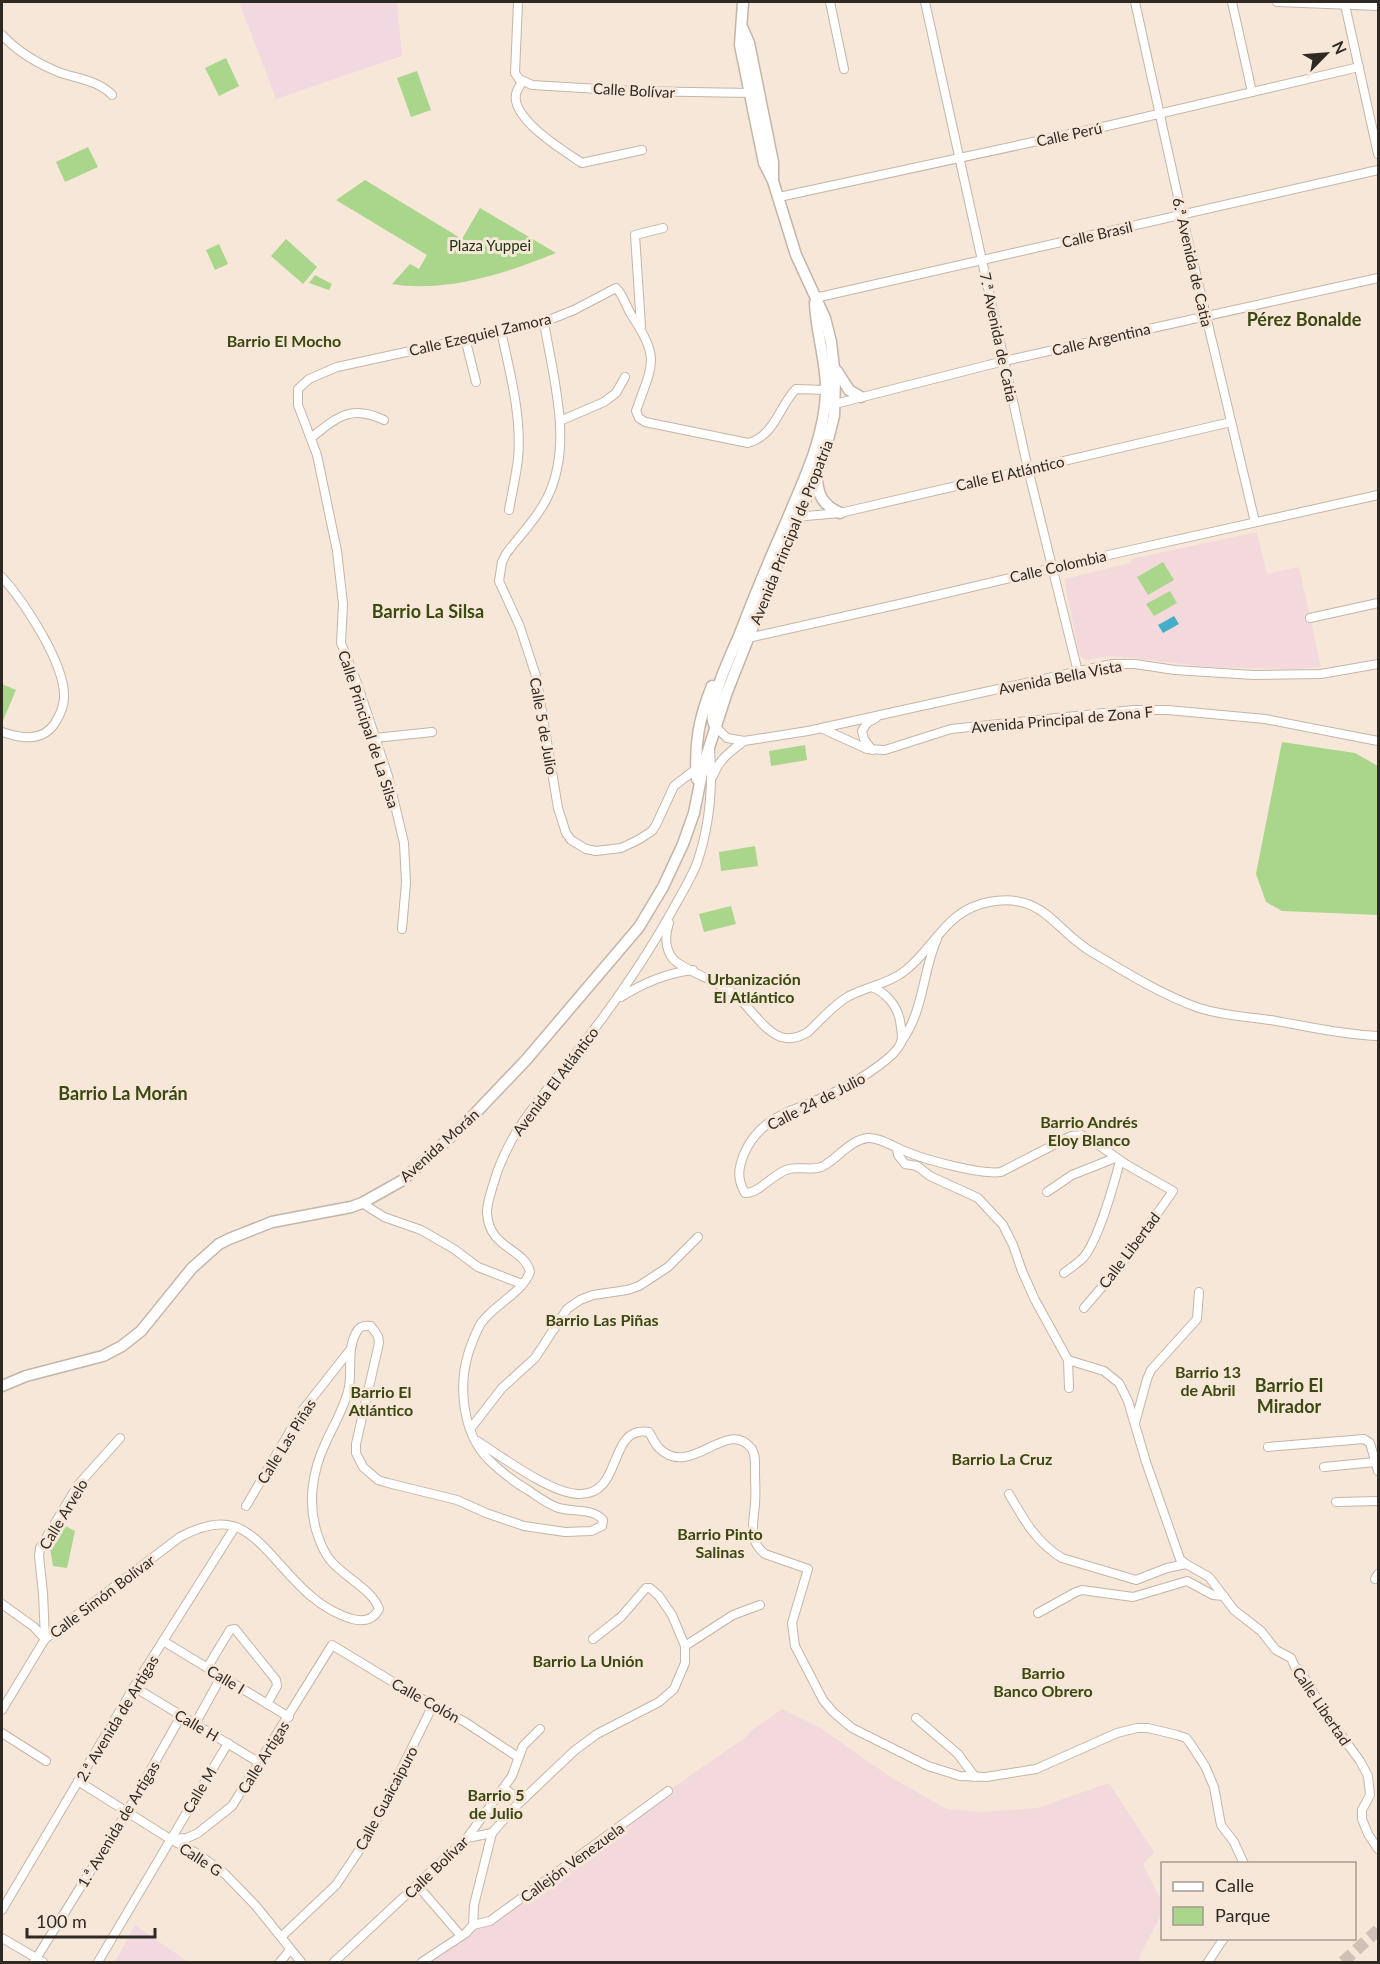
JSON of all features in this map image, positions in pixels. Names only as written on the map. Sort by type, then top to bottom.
[{"type":"main road","name":"Avenida Principal de Propatria","points":[[715,726],[744,636],[793,516],[830,436],[834,361],[825,318],[796,255],[773,181],[764,163],[740,45],[743,2]]},
{"type":"main road","name":"Avenida Principal de Propatria","points":[[742,28],[749,43],[773,162],[773,181]]},
{"type":"main road","name":"Avenida Principal de Propatria","points":[[815,298],[816,321],[825,362],[826,390],[830,403]]},
{"type":"main road","points":[[834,361],[849,390],[861,397]]},
{"type":"main road","name":"Avenida Principal de Propatria","points":[[793,516],[817,474],[818,458]]},
{"type":"main road","points":[[817,474],[817,488],[824,502],[829,508],[840,513]]},
{"type":"main road","name":"Avenida Principal de Propatria","points":[[732,653],[744,636]]},
{"type":"main road","points":[[715,726],[712,721],[713,703],[732,653]]},
{"type":"main road","name":"Avenida Morán","points":[[699,793],[695,744],[704,706],[721,664],[732,653]]},
{"type":"main road","points":[[704,706],[703,721],[709,747]]},
{"type":"main road","name":"Avenida Morán","points":[[2,1386],[26,1377],[104,1356],[122,1346],[141,1331],[192,1268],[219,1244],[272,1222],[362,1203],[391,1188],[414,1172],[465,1124],[526,1060],[639,927],[663,887],[691,824],[704,763],[715,726]]},
{"type":"street","points":[[518,2],[515,73],[520,81],[516,102],[522,116],[556,145],[582,163],[642,150]]},
{"type":"street","points":[[830,2],[844,69]]},
{"type":"street","name":"7.ª Avenida de Catia","points":[[925,2],[1028,469],[1078,672]]},
{"type":"street","name":"6.ª Avenida de Catia","points":[[1135,2],[1182,214],[1255,522]]},
{"type":"street","points":[[1232,2],[1252,92]]},
{"type":"street","points":[[1277,2],[1378,6]]},
{"type":"street","points":[[1345,5],[1378,154]]},
{"type":"street","points":[[2,35],[31,60],[100,85],[112,95]]},
{"type":"street","name":"Calle Perú","points":[[778,197],[1160,114],[1359,67]]},
{"type":"street","name":"Calle Bolívar","points":[[520,81],[532,85],[633,91],[750,93]]},
{"type":"street","name":"Calle Brasil","points":[[815,298],[1378,170]]},
{"type":"street","points":[[663,228],[635,236],[641,327],[652,357],[651,369],[636,411],[639,418],[645,422],[748,443],[759,439],[770,429],[796,389],[826,390]]},
{"type":"street","name":"Calle Argentina","points":[[830,403],[1004,361],[1378,278]]},
{"type":"street","name":"Calle Ezequiel Zamora","points":[[298,389],[309,379],[338,367],[544,322],[574,310],[616,288],[641,327]]},
{"type":"street","name":"Calle 5 de Julio","points":[[544,322],[560,421],[560,444],[551,488],[541,508],[506,554],[502,562],[499,581],[520,627],[536,676],[558,808],[566,833],[576,844],[586,849],[610,850],[628,845],[652,831],[674,786],[696,769]]},
{"type":"street","points":[[501,331],[518,434],[518,460],[509,510]]},
{"type":"street","points":[[465,338],[476,382]]},
{"type":"street","points":[[560,421],[604,402],[616,393],[625,377]]},
{"type":"street","name":"Calle Principal de La Silsa","points":[[298,389],[298,405],[321,472],[337,551],[343,604],[341,643],[375,738],[404,843],[406,883],[402,930]]},
{"type":"street","points":[[311,438],[342,415],[352,412],[369,414],[384,420]]},
{"type":"street","name":"Calle El Atlántico","points":[[793,516],[840,513],[1231,422]]},
{"type":"street","name":"Calle Colombia","points":[[744,636],[1378,495]]},
{"type":"street","points":[[2,577],[37,624],[60,674],[64,698],[63,709],[53,727],[38,736],[29,739],[2,732]]},
{"type":"street","points":[[1310,618],[1378,603]]},
{"type":"street","name":"Avenida Bella Vista","points":[[744,741],[823,729],[1112,664],[1200,672],[1302,675],[1327,674],[1378,664]]},
{"type":"street","name":"Avenida Principal de Zona F","points":[[823,729],[872,750],[885,750],[901,747],[929,735],[951,729],[1133,710],[1193,711],[1265,720],[1378,741]]},
{"type":"street","points":[[872,750],[864,739],[862,731],[867,723],[882,714]]},
{"type":"street","points":[[715,726],[727,738],[744,741]]},
{"type":"street","points":[[375,738],[432,732]]},
{"type":"street","points":[[712,779],[717,766],[724,757],[744,741]]},
{"type":"street","name":"Avenida El Atlántico","points":[[522,1284],[530,1272],[528,1265],[500,1241],[489,1224],[487,1209],[497,1168],[509,1142],[529,1112],[570,1062],[649,951],[696,866],[709,813],[712,779],[709,747]]},
{"type":"street","points":[[676,903],[666,931],[668,951],[675,961],[734,994],[772,1032],[789,1038],[808,1032],[847,997],[891,980],[907,969],[944,926],[960,914],[980,904],[999,901],[1033,906],[1051,916],[1074,941],[1132,977],[1199,1008],[1320,1029],[1378,1036]]},
{"type":"street","name":"Calle 24 de Julio","points":[[940,933],[914,1020],[901,1042],[890,1056],[873,1071],[837,1091],[775,1118],[762,1128],[746,1151],[739,1170],[738,1176],[745,1193],[750,1194],[782,1171],[790,1168],[825,1166],[861,1140],[876,1139],[945,1163],[993,1174],[1077,1134],[1090,1139],[1118,1159],[1173,1191]]},
{"type":"street","points":[[616,1000],[649,981],[670,974],[694,970]]},
{"type":"street","points":[[872,987],[883,993],[894,1004],[900,1021],[901,1042]]},
{"type":"street","points":[[897,1148],[898,1155],[905,1164],[917,1166],[930,1176],[978,1198],[997,1217],[1009,1236],[1035,1300],[1068,1360],[1069,1388]]},
{"type":"street","points":[[1047,1192],[1072,1175],[1118,1159],[1113,1190],[1092,1243],[1082,1259],[1064,1273]]},
{"type":"street","name":"Calle Libertad","points":[[1084,1308],[1121,1265],[1173,1191]]},
{"type":"street","points":[[235,1527],[258,1542],[299,1586],[313,1599],[331,1610],[362,1621],[370,1619],[378,1612],[375,1599],[346,1575],[325,1553],[318,1537],[313,1515],[314,1473],[346,1398],[351,1350],[358,1328],[367,1325],[371,1326],[378,1336],[379,1343],[356,1453],[363,1467],[378,1479],[457,1500],[524,1526],[565,1532],[591,1531],[602,1526],[603,1520],[595,1514],[556,1506],[521,1486],[487,1458],[471,1428],[463,1401],[469,1352],[482,1322],[522,1284],[478,1267],[454,1249],[421,1230],[384,1217],[362,1203]]},
{"type":"street","points":[[471,1428],[502,1388],[535,1358],[567,1309],[593,1295],[639,1286],[668,1267],[698,1237]]},
{"type":"street","points":[[1134,1424],[1147,1379],[1152,1370],[1197,1319],[1199,1292]]},
{"type":"street","name":"Calle Las Piñas","points":[[246,1506],[302,1411],[351,1350]]},
{"type":"street","points":[[1009,1494],[1035,1537],[1062,1558],[1136,1580],[1167,1568],[1186,1564],[1176,1551],[1128,1401],[1112,1376],[1093,1366],[1068,1360]]},
{"type":"street","points":[[476,1441],[547,1484],[578,1494],[589,1493],[602,1486],[609,1478],[620,1447],[635,1432],[650,1432],[658,1447],[677,1458],[700,1453],[730,1439],[740,1440],[753,1451],[755,1460],[753,1539],[756,1545],[771,1557],[808,1569],[792,1623],[792,1635],[798,1655],[823,1700],[843,1722],[860,1733],[928,1766],[960,1776],[975,1777],[1036,1769],[1130,1729],[1148,1728],[1186,1738],[1197,1751],[1214,1787],[1221,1825],[1234,1842],[1244,1862]]},
{"type":"street","name":"Calle Arvelo","points":[[45,1638],[40,1548],[78,1485],[120,1438]]},
{"type":"street","points":[[1268,1447],[1365,1439],[1370,1443],[1377,1466],[1324,1467]]},
{"type":"street","points":[[1336,1502],[1378,1501]]},
{"type":"street","name":"Calle Simón Bolívar","points":[[2,1708],[45,1638],[180,1537],[199,1528],[222,1525],[235,1527]]},
{"type":"street","name":"2.ª Avenida de Artigas","points":[[2,1910],[134,1687],[235,1527]]},
{"type":"street","name":"Calle Libertad","points":[[1186,1564],[1209,1577],[1234,1610],[1261,1631],[1276,1650],[1291,1658],[1368,1776],[1371,1789],[1370,1796],[1362,1810],[1362,1819],[1378,1849]]},
{"type":"street","points":[[1038,1613],[1082,1590],[1133,1597],[1186,1581],[1213,1595],[1224,1596]]},
{"type":"street","points":[[422,1962],[461,1936],[472,1925],[474,1905],[492,1833],[521,1801],[574,1750],[597,1734],[659,1702],[674,1689],[685,1664],[685,1646],[672,1615],[653,1589],[646,1588],[621,1617],[594,1639]]},
{"type":"street","points":[[2,1604],[34,1626],[45,1638]]},
{"type":"street","points":[[685,1646],[733,1615],[760,1605]]},
{"type":"street","points":[[207,1668],[232,1629],[237,1630],[276,1680],[277,1686],[267,1704]]},
{"type":"street","name":"Calle I","points":[[163,1641],[289,1717]]},
{"type":"street","name":"Calle Colón","points":[[332,1645],[465,1722],[518,1757]]},
{"type":"street","name":"Calle Artigas","points":[[170,1839],[187,1838],[198,1833],[232,1806],[332,1645]]},
{"type":"street","points":[[195,1724],[221,1677]]},
{"type":"street","name":"Calle H","points":[[134,1687],[260,1763]]},
{"type":"street","name":"Calle Guaicaipuro","points":[[281,1937],[336,1884],[362,1846],[434,1705]]},
{"type":"street","name":"1.ª Avenida de Artigas","points":[[38,1961],[181,1716]]},
{"type":"street","points":[[916,1718],[958,1754],[975,1777]]},
{"type":"street","name":"Calle Bolívar","points":[[334,1962],[467,1838],[504,1788],[516,1768],[518,1757],[527,1740],[540,1729]]},
{"type":"street","points":[[2,1733],[46,1761]]},
{"type":"street","name":"Calle M","points":[[98,1962],[228,1743]]},
{"type":"street","name":"Calle G","points":[[78,1781],[198,1854],[225,1874],[256,1906],[301,1962]]},
{"type":"street","points":[[504,1788],[521,1801]]},
{"type":"street","name":"Callejón Venezuela","points":[[472,1925],[490,1921],[668,1791]]},
{"type":"street","points":[[467,1838],[492,1833]]},
{"type":"street","points":[[418,1886],[461,1936]]},
{"type":"street","points":[[2,1938],[38,1961]]},
{"type":"street","points":[[1208,1962],[1223,1940]]},
{"type":"street","points":[[280,1962],[291,1950]]},
{"type":"shaded area","points":[[239,2],[397,2],[402,56],[276,99]]},
{"type":"shaded area","points":[[1257,532],[1267,574],[1299,567],[1321,667],[1296,669],[1209,667],[1109,656],[1085,660],[1081,657],[1064,579],[1131,563],[1131,559]]},
{"type":"shaded area","points":[[782,1709],[819,1727],[892,1778],[947,1809],[982,1812],[1037,1808],[1109,1783],[1154,1852],[1143,1865],[1161,1900],[1161,1915],[1139,1962],[422,1962],[743,1739]]},
{"type":"shaded area","points":[[135,1925],[188,1962],[115,1962]]},
{"type":"green space","points":[[226,58],[239,86],[219,96],[205,68]]},
{"type":"green space","points":[[417,71],[431,110],[411,117],[397,78]]},
{"type":"green space","points":[[88,147],[98,167],[65,182],[56,162]]},
{"type":"green space","name":"Plaza Yuppei","points":[[365,180],[462,239],[480,208],[556,253],[517,268],[476,279],[433,286],[392,284],[410,264],[419,269],[427,255],[336,200]]},
{"type":"green space","points":[[286,239],[317,267],[303,284],[271,256]]},
{"type":"green space","points":[[219,244],[228,264],[215,270],[206,250]]},
{"type":"green space","points":[[315,275],[332,284],[329,290],[309,283]]},
{"type":"green space","points":[[1163,562],[1174,580],[1148,595],[1137,577]]},
{"type":"green space","points":[[1170,591],[1177,603],[1154,616],[1146,604]]},
{"type":"green space","points":[[2,684],[16,690],[2,723]]},
{"type":"green space","points":[[1282,742],[1355,753],[1378,766],[1378,915],[1282,911],[1266,902],[1256,874]]},
{"type":"green space","points":[[805,745],[807,760],[771,766],[769,751]]},
{"type":"green space","points":[[755,846],[758,866],[721,871],[719,852]]},
{"type":"green space","points":[[731,906],[736,924],[704,932],[699,914]]},
{"type":"green space","points":[[61,1524],[75,1531],[67,1568],[53,1566],[50,1548]]},
{"type":"water","points":[[1174,616],[1179,624],[1163,633],[1158,625]]},
{"type":"tunnel","points":[[1343,1962],[1378,1930]]},
{"type":"district","name":"Pérez Bonalde","points":[[1304,319]]},
{"type":"district","name":"Barrio El Mocho","points":[[284,340]]},
{"type":"district","name":"Barrio La Silsa","points":[[428,611]]},
{"type":"district","name":"Urbanización El Atlántico","points":[[754,987]]},
{"type":"district","name":"Barrio La Morán","points":[[123,1093]]},
{"type":"district","name":"Barrio Andrés Eloy Blanco","points":[[1089,1130]]},
{"type":"district","name":"Barrio Las Piñas","points":[[602,1319]]},
{"type":"district","name":"Barrio 13 de Abril","points":[[1208,1380]]},
{"type":"district","name":"Barrio El Mirador","points":[[1289,1395]]},
{"type":"district","name":"Barrio El Atlántico","points":[[381,1400]]},
{"type":"district","name":"Barrio La Cruz","points":[[1002,1458]]},
{"type":"district","name":"Barrio Pinto Salinas","points":[[720,1542]]},
{"type":"district","name":"Barrio La Unión","points":[[588,1660]]},
{"type":"district","name":"Barrio Banco Obrero","points":[[1043,1681]]},
{"type":"district","name":"Barrio 5 de Julio","points":[[496,1803]]}]
